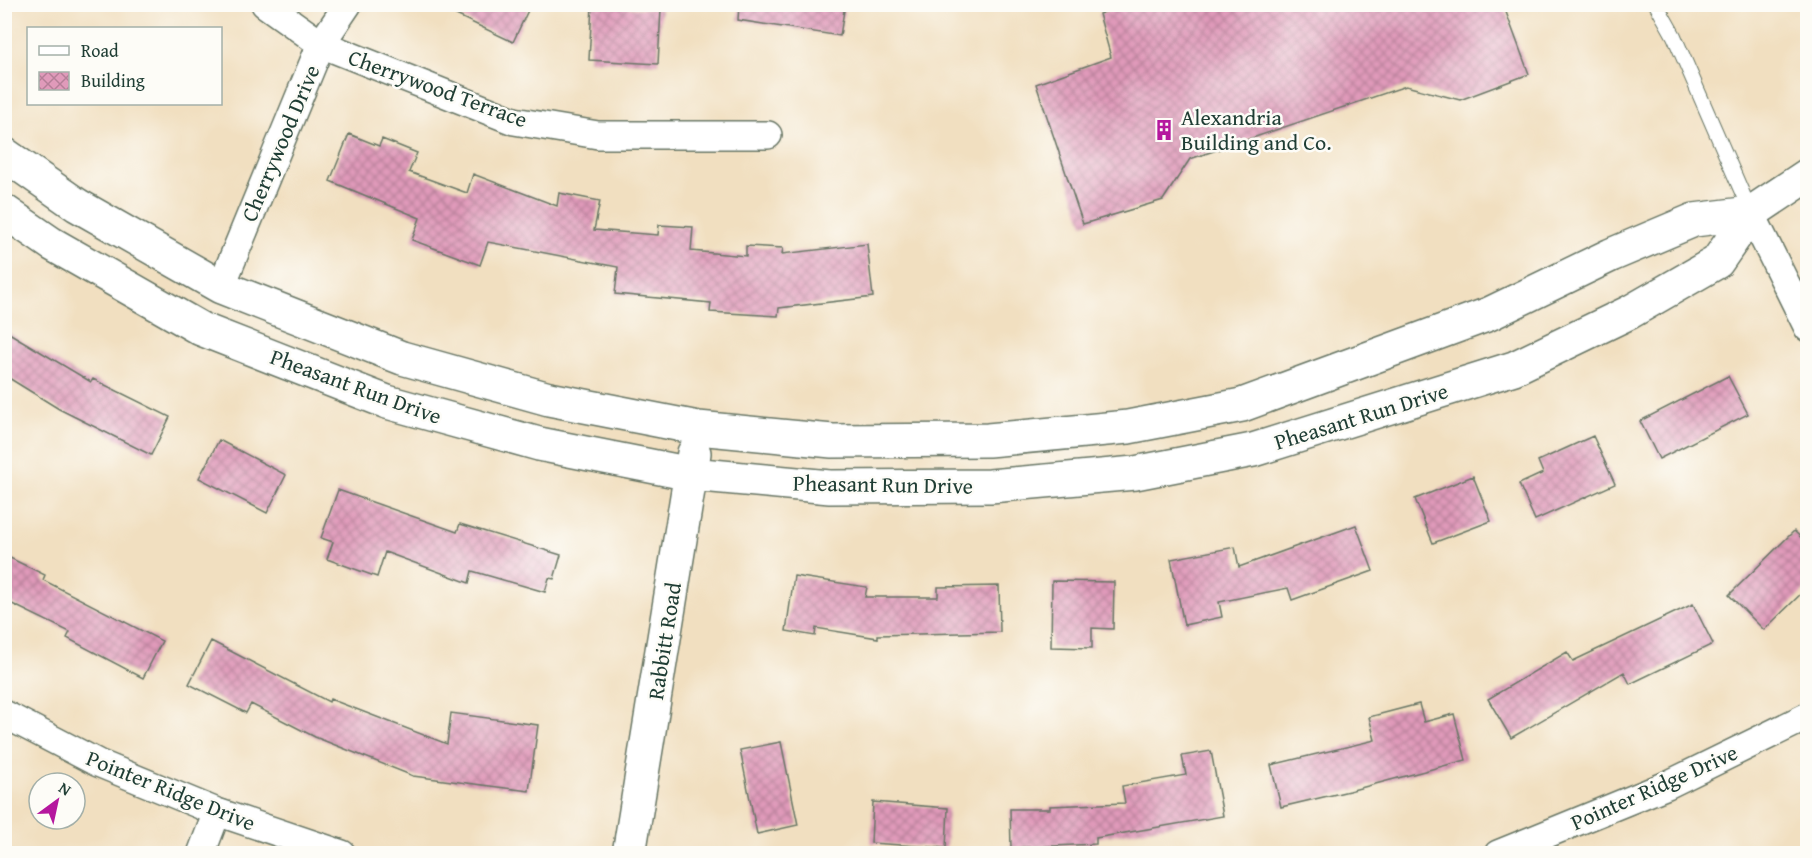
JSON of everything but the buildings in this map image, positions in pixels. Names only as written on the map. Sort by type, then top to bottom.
[{"type":"street","name":"Cherrywood Terrace","points":[[265,4],[321,44],[514,122],[598,135],[768,135]]},
{"type":"street","name":"Cherrywood Drive","points":[[221,287],[321,44],[348,4]]},
{"type":"street","name":"Pheasant Run Drive","points":[[4,154],[77,205],[221,287],[402,358],[549,399],[698,428],[832,441],[988,440],[1128,427],[1242,405],[1489,314],[1611,255],[1694,220],[1751,213]]},
{"type":"street","name":"Pheasant Run Drive","points":[[4,211],[52,244],[201,329],[376,398],[539,444],[691,474],[830,487],[990,486],[1135,473],[1253,450],[1514,368],[1630,312],[1717,262],[1751,213],[1808,175]]},
{"type":"street","points":[[1751,213],[1808,328]]},
{"type":"street","name":"Rabbitt Road","points":[[628,854],[698,428]]},
{"type":"street","name":"Pointer Ridge Drive","points":[[4,714],[98,763],[217,812],[342,854]]},
{"type":"street","name":"Pointer Ridge Drive","points":[[1498,854],[1667,785],[1808,716]]},
{"type":"street","points":[[201,854],[217,812]]},
{"type":"lane","points":[[1656,4],[1674,36],[1751,213]]},
{"type":"place","name":"Alexandria Building and Co.","points":[[1164,130]]}]
